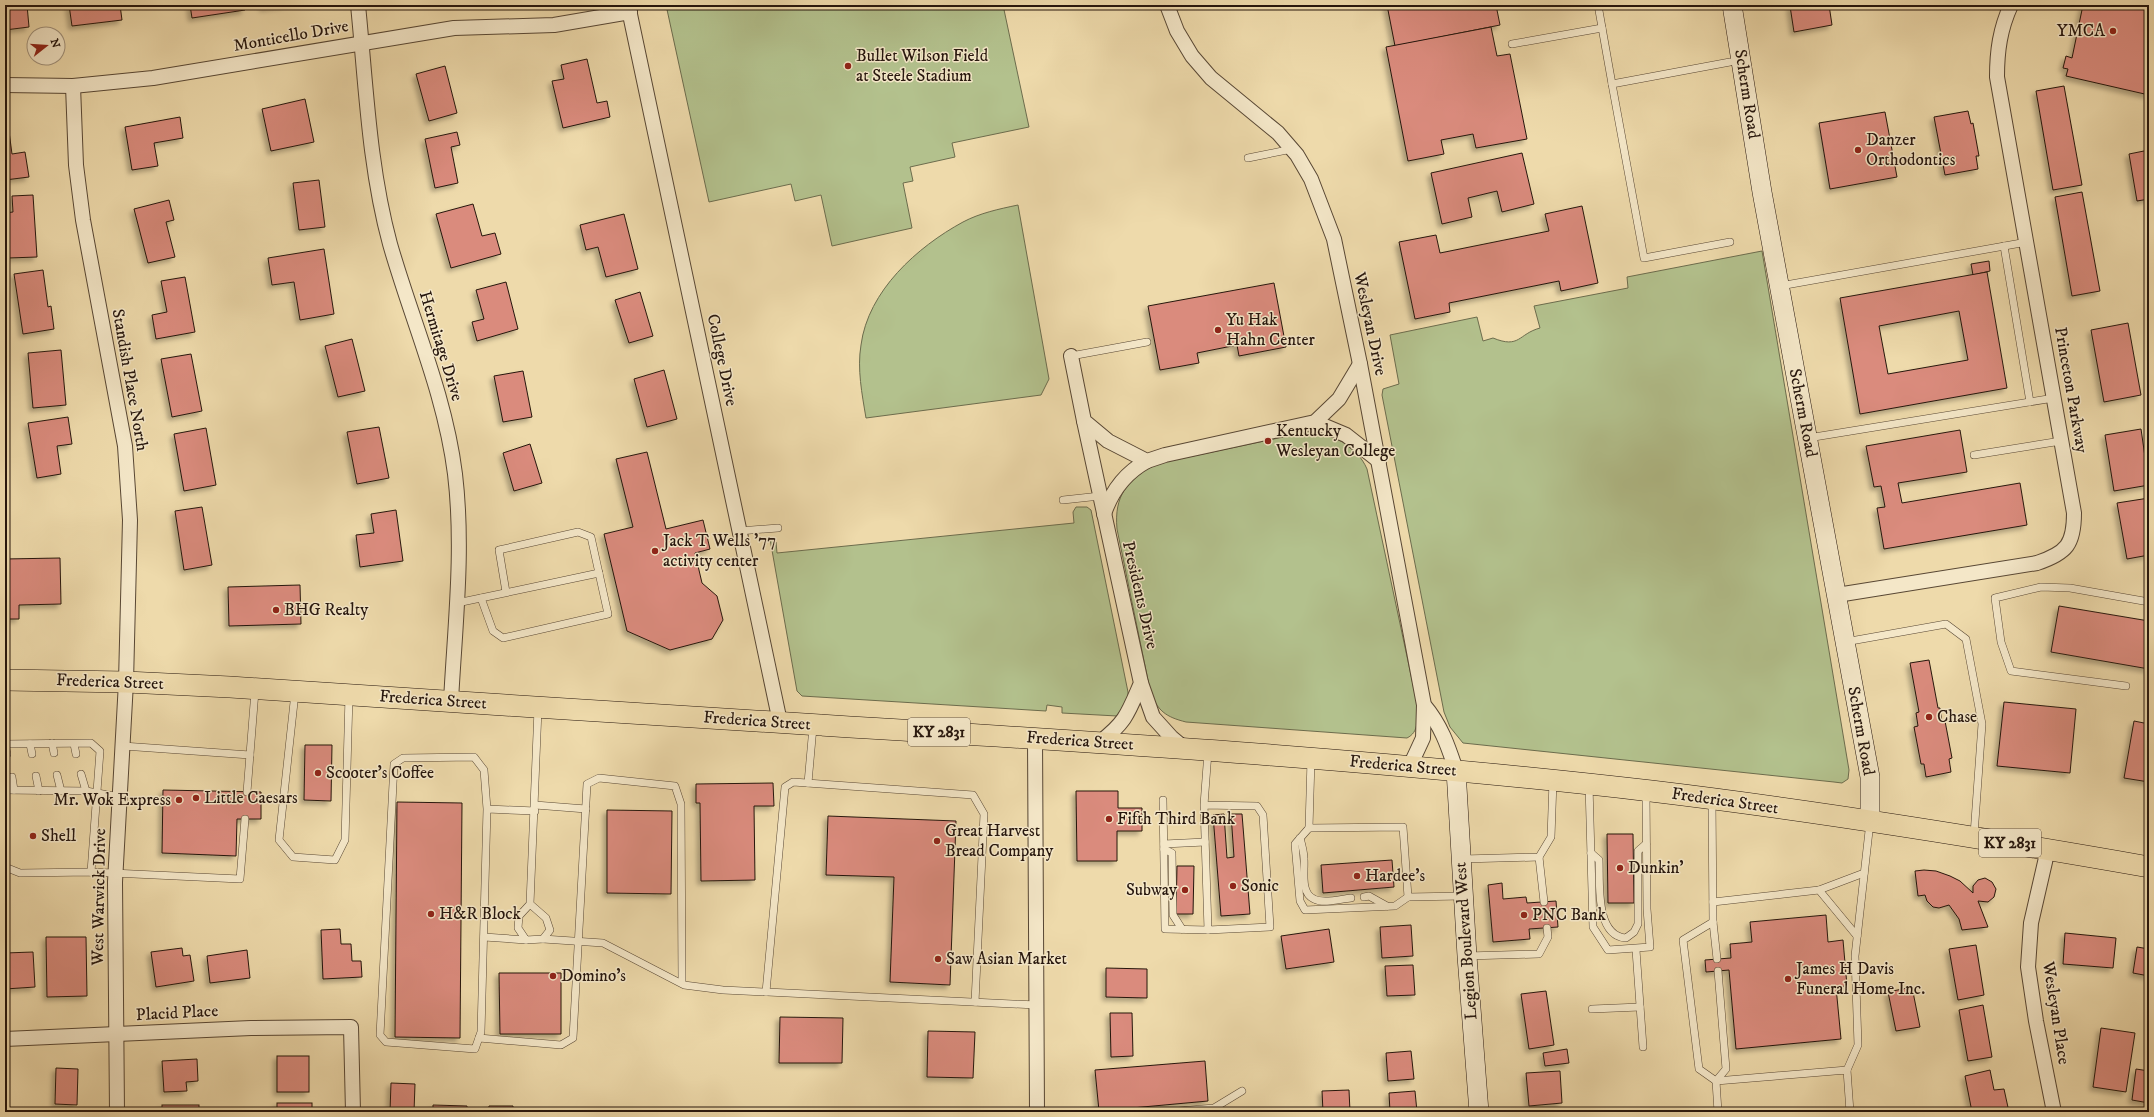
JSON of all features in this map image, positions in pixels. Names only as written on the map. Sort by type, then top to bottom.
[{"type":"main road","name":"Frederica Street","points":[[5,680],[126,682],[295,691],[1100,742],[1311,757],[1456,770],[1712,799],[1870,820],[2149,867]]},
{"type":"street","name":"Hermitage Drive","points":[[358,5],[372,149],[382,211],[391,245],[433,376],[449,441],[458,504],[459,567],[451,701]]},
{"type":"street","name":"Wesleyan Drive","points":[[1167,5],[1177,31],[1192,56],[1211,78],[1278,133],[1292,149],[1311,179],[1334,239],[1360,364],[1424,705],[1423,738],[1410,766]]},
{"type":"street","name":"Scherm Road","points":[[1732,5],[1780,286],[1870,777],[1870,820]]},
{"type":"street","name":"Princeton Parkway","points":[[1837,595],[2037,563],[2056,557],[2068,546],[2074,531],[2074,512],[1997,77],[1997,50],[2003,24],[2011,5]]},
{"type":"street","name":"Monticello Drive","points":[[5,85],[73,86],[153,78],[361,42],[454,28],[554,24],[629,8]]},
{"type":"street","name":"College Drive","points":[[629,8],[780,722]]},
{"type":"street","name":"Standish Place North","points":[[73,86],[76,165],[83,220],[125,446],[130,520],[126,682]]},
{"type":"street","name":"Presidents Drive","points":[[1071,356],[1100,496],[1142,683],[1153,717],[1172,738],[1184,748]]},
{"type":"street","points":[[1104,514],[1109,499],[1119,483],[1134,468],[1147,461],[1165,455],[1315,422],[1339,398],[1360,364]]},
{"type":"street","points":[[1084,421],[1108,441],[1147,461]]},
{"type":"street","points":[[1315,422],[1346,435],[1378,461]]},
{"type":"street","name":"West Warwick Drive","points":[[117,1112],[116,873],[126,682]]},
{"type":"street","points":[[1100,742],[1116,730],[1125,719],[1142,683]]},
{"type":"street","points":[[1424,705],[1436,718],[1444,734],[1456,770]]},
{"type":"street","points":[[1035,738],[1037,1112]]},
{"type":"street","name":"Legion Boulevard West","points":[[1456,770],[1467,956],[1479,1112]]},
{"type":"street","name":"Wesleyan Place","points":[[2048,849],[2031,923],[2028,967],[2036,1021],[2054,1112]]},
{"type":"street","name":"Placid Place","points":[[5,1039],[251,1028],[351,1027],[353,1112]]},
{"type":"lane","points":[[1598,5],[1644,258],[1730,242]]},
{"type":"lane","points":[[1512,44],[1602,28]]},
{"type":"lane","points":[[1612,84],[1730,62]]},
{"type":"lane","points":[[1248,158],[1292,149]]},
{"type":"lane","points":[[1780,286],[2027,242]]},
{"type":"lane","points":[[2004,246],[2030,402]]},
{"type":"lane","points":[[1071,356],[1147,342]]},
{"type":"lane","points":[[1808,438],[2054,398]]},
{"type":"lane","points":[[1974,455],[2061,440]]},
{"type":"lane","points":[[1063,500],[1100,496]]},
{"type":"lane","points":[[739,531],[778,528]]},
{"type":"lane","points":[[481,598],[493,631],[503,638],[608,614],[591,537],[578,532],[499,550],[506,592]]},
{"type":"lane","points":[[457,602],[599,572]]},
{"type":"lane","points":[[2126,686],[2011,670],[2001,642],[1995,598],[2041,587],[2070,588],[2149,602]]},
{"type":"lane","points":[[1845,642],[1946,624],[1966,639],[1982,724],[1974,837]]},
{"type":"lane","points":[[247,792],[255,689]]},
{"type":"lane","points":[[295,691],[280,840],[293,858],[335,860],[345,840],[349,695]]},
{"type":"lane","points":[[526,940],[518,928],[520,916],[530,904],[538,707]]},
{"type":"lane","points":[[808,783],[814,724]]},
{"type":"lane","points":[[52,743],[54,754]]},
{"type":"lane","points":[[7,754],[5,744],[91,744],[100,751],[91,872]]},
{"type":"lane","points":[[30,744],[32,754]]},
{"type":"lane","points":[[74,744],[76,754]]},
{"type":"lane","points":[[122,746],[250,754]]},
{"type":"lane","points":[[1208,750],[1204,805],[1208,930]]},
{"type":"lane","points":[[474,757],[484,770],[487,809],[484,937],[481,1032],[475,1050],[386,1042],[380,1034],[394,764],[403,758],[474,757]]},
{"type":"lane","points":[[1311,757],[1308,828],[1295,844],[1300,901],[1305,910],[1395,906],[1408,897],[1463,896]]},
{"type":"lane","points":[[81,774],[86,791]]},
{"type":"lane","points":[[58,775],[61,791]]},
{"type":"lane","points":[[36,776],[39,791]]},
{"type":"lane","points":[[12,777],[14,790]]},
{"type":"lane","points":[[479,1038],[561,1045],[573,1038],[580,941],[587,784],[599,778],[675,786],[681,804],[682,983]]},
{"type":"lane","points":[[1544,902],[1539,857],[1551,837],[1553,781]]},
{"type":"lane","points":[[766,992],[785,787],[793,782],[973,795],[984,814],[975,1002]]},
{"type":"lane","points":[[1589,785],[1593,927],[1608,950],[1636,950],[1650,947],[1646,844],[1646,791]]},
{"type":"lane","points":[[5,790],[86,791],[120,797]]},
{"type":"lane","points":[[1712,799],[1713,922],[1717,959]]},
{"type":"lane","points":[[1163,800],[1165,929],[1208,930],[1270,927],[1264,815],[1257,806],[1204,805]]},
{"type":"lane","points":[[487,809],[586,809]]},
{"type":"lane","points":[[5,867],[20,873],[91,872],[240,879],[245,819]]},
{"type":"lane","points":[[1850,1112],[1847,1070],[1858,1045],[1855,956],[1870,820]]},
{"type":"lane","points":[[1308,828],[1403,827],[1408,897]]},
{"type":"lane","points":[[1300,838],[1304,858],[1304,884],[1307,894],[1313,899],[1324,901],[1351,898]]},
{"type":"lane","points":[[1164,846],[1205,842]]},
{"type":"lane","points":[[1591,853],[1599,860],[1602,917],[1610,932],[1615,936],[1626,938],[1634,932],[1638,924],[1638,851],[1646,844]]},
{"type":"lane","points":[[1164,846],[1172,853],[1173,915],[1182,929]]},
{"type":"lane","points":[[1461,859],[1539,857]]},
{"type":"lane","points":[[1713,902],[1818,890],[1864,873]]},
{"type":"lane","points":[[1818,890],[1857,936]]},
{"type":"lane","points":[[1364,897],[1369,896],[1388,906]]},
{"type":"lane","points":[[530,904],[546,918],[550,930],[543,939]]},
{"type":"lane","points":[[1713,922],[1683,940],[1699,1070],[1716,1081],[1847,1070]]},
{"type":"lane","points":[[1467,956],[1539,954],[1548,937],[1547,928]]},
{"type":"lane","points":[[484,937],[602,943],[682,983],[723,990],[1036,1005]]},
{"type":"lane","points":[[1636,950],[1643,1047]]},
{"type":"lane","points":[[1718,971],[1726,1069],[1716,1081],[1718,1112]]},
{"type":"lane","points":[[1592,1009],[1640,1007]]},
{"type":"lane","points":[[1167,1112],[1214,1108],[1242,1091]]},
{"type":"green space","name":"Bullet Wilson Field at Steele Stadium","points":[[666,5],[1003,5],[1029,127],[952,143],[955,157],[910,167],[913,181],[903,183],[912,228],[832,246],[821,195],[795,201],[791,184],[709,202]]},
{"type":"green space","points":[[1018,205],[1049,379],[1041,395],[866,418],[860,372],[861,345],[866,325],[873,307],[884,289],[912,258],[946,232],[976,216]]},
{"type":"green space","points":[[1762,251],[1849,770],[1848,779],[1842,783],[1463,743],[1450,727],[1444,712],[1382,395],[1383,389],[1399,384],[1390,335],[1477,317],[1483,341],[1493,338],[1509,342],[1514,341],[1540,328],[1534,306],[1628,288],[1627,277]]},
{"type":"green space","points":[[1312,431],[1337,439],[1344,443],[1357,454],[1367,469],[1418,708],[1414,732],[1407,738],[1186,722],[1173,718],[1163,712],[1156,703],[1150,690],[1117,529],[1118,507],[1124,490],[1145,470],[1155,464]]},
{"type":"green space","points":[[1076,507],[1087,507],[1091,510],[1128,692],[1128,698],[1117,716],[1062,713],[1062,707],[1047,705],[1046,711],[802,696],[797,691],[770,539],[776,542],[777,553],[1074,523],[1073,512]]},
{"type":"building","points":[[5,5],[27,5],[29,26],[5,30]]},
{"type":"building","points":[[69,5],[120,5],[122,20],[72,26]]},
{"type":"building","points":[[190,5],[244,5],[245,10],[192,18]]},
{"type":"building","points":[[263,5],[286,5],[263,8]]},
{"type":"building","points":[[1387,5],[1496,5],[1500,25],[1395,46]]},
{"type":"building","points":[[1829,5],[1832,25],[1794,32],[1790,6]]},
{"type":"building","name":"YMCA","points":[[2083,5],[2149,5],[2149,95],[2066,76],[2068,69],[2063,68],[2066,56],[2072,58]]},
{"type":"building","points":[[1491,27],[1497,56],[1510,54],[1527,139],[1476,148],[1473,134],[1441,140],[1444,154],[1408,161],[1386,47]]},
{"type":"building","points":[[587,59],[597,103],[607,101],[610,117],[563,128],[552,81],[564,79],[561,65]]},
{"type":"building","points":[[445,66],[457,113],[429,121],[416,74]]},
{"type":"building","points":[[2064,86],[2082,185],[2053,190],[2036,91]]},
{"type":"building","points":[[305,99],[314,142],[271,151],[262,109]]},
{"type":"building","points":[[1968,111],[1971,124],[1973,123],[1979,156],[1976,156],[1978,169],[1945,175],[1934,117]]},
{"type":"building","name":"Danzer Orthodontics","points":[[1885,112],[1897,177],[1830,189],[1819,123]]},
{"type":"building","points":[[180,117],[183,138],[154,143],[158,166],[132,170],[125,127]]},
{"type":"building","points":[[8,124],[12,154],[25,152],[29,177],[5,180],[5,125]]},
{"type":"building","points":[[457,132],[460,145],[451,147],[458,183],[435,188],[425,139]]},
{"type":"building","points":[[2149,150],[2149,199],[2137,201],[2129,154]]},
{"type":"building","points":[[1522,153],[1534,204],[1502,212],[1497,191],[1468,198],[1472,217],[1442,224],[1431,173]]},
{"type":"building","points":[[319,180],[325,227],[299,230],[293,183]]},
{"type":"building","points":[[2082,192],[2100,291],[2072,296],[2055,197]]},
{"type":"building","points":[[33,195],[37,257],[8,258],[5,213],[13,212],[12,196]]},
{"type":"building","points":[[169,200],[174,220],[166,222],[175,257],[148,263],[134,209]]},
{"type":"building","points":[[473,204],[482,236],[495,233],[501,254],[451,268],[436,214]]},
{"type":"building","points":[[1582,206],[1598,283],[1561,291],[1559,281],[1449,303],[1450,312],[1415,319],[1399,242],[1436,235],[1440,253],[1549,231],[1545,214]]},
{"type":"building","points":[[624,214],[638,269],[606,277],[598,247],[586,250],[580,225]]},
{"type":"building","points":[[324,249],[334,314],[300,320],[294,282],[272,285],[268,258]]},
{"type":"building","points":[[1989,261],[1990,271],[1973,275],[1971,264]]},
{"type":"building","points":[[43,270],[48,307],[51,306],[54,329],[23,334],[14,274]]},
{"type":"building","points":[[1987,272],[2007,388],[1860,414],[1840,298]],"holes":[[[1959,311],[1968,360],[1888,374],[1879,326]]]},
{"type":"building","points":[[185,277],[195,332],[156,339],[152,315],[167,312],[161,281]]},
{"type":"building","points":[[506,282],[518,329],[477,341],[472,322],[484,319],[476,290]]},
{"type":"building","name":"Yu Hak Hahn Center","points":[[1274,283],[1286,347],[1239,356],[1237,345],[1197,353],[1199,363],[1160,370],[1148,306]]},
{"type":"building","points":[[640,292],[653,336],[629,343],[615,300]]},
{"type":"building","points":[[2128,323],[2141,395],[2104,402],[2091,330]]},
{"type":"building","points":[[352,339],[365,391],[338,397],[325,346]]},
{"type":"building","points":[[61,350],[66,405],[33,408],[28,353]]},
{"type":"building","points":[[191,354],[202,411],[172,417],[161,359]]},
{"type":"building","points":[[664,370],[677,419],[647,427],[634,379]]},
{"type":"building","points":[[523,371],[532,417],[503,422],[494,376]]},
{"type":"building","points":[[68,417],[72,444],[57,446],[61,474],[37,478],[28,423]]},
{"type":"building","points":[[379,427],[389,478],[357,484],[347,432]]},
{"type":"building","points":[[206,428],[216,485],[184,491],[174,434]]},
{"type":"building","points":[[2141,429],[2149,485],[2114,491],[2105,435]]},
{"type":"building","points":[[1960,430],[1967,472],[1898,483],[1902,503],[2020,483],[2027,525],[1884,549],[1877,508],[1885,507],[1881,486],[1874,487],[1866,446]]},
{"type":"building","points":[[530,444],[542,483],[514,491],[503,453]]},
{"type":"building","name":"Jack T Wells '77 activity center","points":[[647,452],[666,529],[703,520],[710,549],[695,553],[702,583],[717,596],[723,620],[712,639],[670,650],[627,631],[604,534],[633,527],[616,459]]},
{"type":"building","points":[[2149,498],[2149,555],[2127,559],[2117,503]]},
{"type":"building","points":[[202,507],[212,565],[184,570],[175,511]]},
{"type":"building","points":[[396,510],[403,561],[360,567],[356,535],[374,533],[371,514]]},
{"type":"building","points":[[60,558],[61,604],[19,605],[19,619],[5,619],[5,559]]},
{"type":"building","points":[[300,585],[301,624],[229,626],[228,587]]},
{"type":"building","points":[[2059,606],[2149,621],[2149,669],[2051,652]]},
{"type":"building","name":"Chase","points":[[1929,660],[1938,708],[1940,708],[1942,722],[1945,721],[1952,758],[1949,759],[1951,772],[1926,777],[1924,764],[1921,764],[1914,727],[1918,726],[1916,713],[1919,712],[1910,663]]},
{"type":"building","points":[[2004,702],[2076,709],[2070,773],[1997,766]]},
{"type":"building","points":[[2134,721],[2149,724],[2149,782],[2124,778]]},
{"type":"building","name":"Scooter's Coffee","points":[[305,745],[332,745],[331,801],[304,800]]},
{"type":"building","points":[[773,783],[774,806],[754,806],[755,880],[701,881],[700,803],[696,803],[696,784]]},
{"type":"building","points":[[163,790],[261,792],[261,819],[237,819],[236,856],[162,853]]},
{"type":"building","name":"Fifth Third Bank","points":[[1076,791],[1118,791],[1118,808],[1142,808],[1142,831],[1117,831],[1117,861],[1077,861]]},
{"type":"building","points":[[397,802],[462,803],[460,1038],[395,1037]]},
{"type":"building","points":[[607,810],[672,811],[671,894],[607,893]]},
{"type":"building","name":"Sonic","points":[[1224,814],[1227,858],[1234,857],[1231,814],[1242,814],[1250,914],[1221,916],[1213,815]]},
{"type":"building","points":[[828,816],[956,821],[950,985],[890,982],[894,877],[826,875]]},
{"type":"building","name":"Dunkin'","points":[[1607,834],[1633,834],[1634,903],[1608,903]]},
{"type":"building","name":"Hardee's","points":[[1392,860],[1394,887],[1323,893],[1321,865]]},
{"type":"building","name":"Subway","points":[[1177,866],[1194,866],[1193,914],[1176,914]]},
{"type":"building","points":[[1915,871],[1936,871],[1950,876],[1960,881],[1973,893],[1973,886],[1978,880],[1985,878],[1992,882],[1996,889],[1994,897],[1988,902],[1978,901],[1988,927],[1962,930],[1959,919],[1949,905],[1939,908],[1933,907],[1927,901],[1925,895],[1918,896]]},
{"type":"building","name":"PNC Bank","points":[[1502,883],[1503,899],[1526,897],[1527,903],[1556,901],[1558,927],[1529,929],[1530,939],[1493,942],[1488,885]]},
{"type":"building","name":"James H Davis Funeral Home Inc.","points":[[1826,915],[1828,942],[1843,940],[1847,986],[1836,987],[1841,1039],[1736,1049],[1729,970],[1706,972],[1705,960],[1731,958],[1730,944],[1752,942],[1750,922]]},
{"type":"building","points":[[1411,925],[1413,956],[1382,958],[1380,927]]},
{"type":"building","points":[[340,929],[341,944],[351,944],[352,961],[361,961],[362,977],[323,979],[321,930]]},
{"type":"building","points":[[1329,929],[1334,962],[1286,969],[1281,936]]},
{"type":"building","points":[[2065,933],[2116,938],[2113,968],[2063,964]]},
{"type":"building","points":[[46,937],[86,937],[87,996],[47,997]]},
{"type":"building","points":[[1976,945],[1984,995],[1958,1000],[1949,949]]},
{"type":"building","points":[[2137,947],[2149,949],[2149,976],[2133,973]]},
{"type":"building","points":[[182,948],[183,956],[190,955],[194,981],[156,987],[151,952]]},
{"type":"building","points":[[247,950],[250,978],[210,983],[207,956]]},
{"type":"building","points":[[33,952],[35,987],[5,989],[5,953]]},
{"type":"building","points":[[1413,965],[1415,995],[1387,996],[1385,966]]},
{"type":"building","points":[[1106,968],[1147,969],[1147,998],[1106,997]]},
{"type":"building","points":[[499,973],[561,973],[561,1034],[500,1034]]},
{"type":"building","points":[[1912,987],[1920,1027],[1896,1031],[1888,992]]},
{"type":"building","points":[[1546,991],[1554,1045],[1529,1049],[1521,994]]},
{"type":"building","points":[[1983,1005],[1992,1057],[1968,1061],[1959,1010]]},
{"type":"building","points":[[1110,1013],[1132,1013],[1133,1056],[1111,1057]]},
{"type":"building","points":[[780,1017],[843,1018],[842,1063],[779,1063]]},
{"type":"building","points":[[2101,1028],[2135,1033],[2126,1092],[2093,1087]]},
{"type":"building","points":[[928,1031],[975,1032],[973,1078],[927,1077]]},
{"type":"building","points":[[1567,1049],[1569,1063],[1545,1066],[1543,1053]]},
{"type":"building","points":[[1411,1051],[1414,1079],[1388,1081],[1386,1053]]},
{"type":"building","points":[[277,1056],[309,1056],[309,1092],[277,1092]]},
{"type":"building","points":[[197,1059],[198,1081],[186,1082],[187,1091],[164,1092],[162,1061]]},
{"type":"building","points":[[1205,1061],[1208,1101],[1099,1111],[1095,1070]]},
{"type":"building","points":[[56,1068],[78,1069],[77,1105],[55,1104]]},
{"type":"building","points":[[2136,1069],[2149,1071],[2149,1103],[2132,1100]]},
{"type":"building","points":[[1990,1070],[1994,1090],[2004,1089],[2009,1112],[1972,1112],[1965,1076]]},
{"type":"building","points":[[1560,1071],[1562,1103],[1529,1106],[1526,1073]]},
{"type":"building","points":[[391,1083],[415,1084],[414,1112],[390,1112]]},
{"type":"building","points":[[1349,1090],[1350,1112],[1323,1112],[1322,1091]]},
{"type":"building","points":[[1415,1091],[1417,1112],[1390,1112],[1389,1093]]},
{"type":"building","points":[[277,1103],[312,1103],[312,1112],[277,1112]]},
{"type":"building","points":[[162,1105],[199,1105],[199,1112],[162,1112]]},
{"type":"building","points":[[433,1105],[467,1106],[467,1112],[433,1112]]},
{"type":"building","points":[[489,1106],[513,1106],[513,1112],[488,1112]]},
{"type":"place","name":"YMCA","points":[[2113,31]]},
{"type":"place","name":"Bullet Wilson Field at Steele Stadium","points":[[848,66]]},
{"type":"place","name":"Danzer Orthodontics","points":[[1858,150]]},
{"type":"place","name":"Yu Hak Hahn Center","points":[[1218,330]]},
{"type":"place","name":"Kentucky Wesleyan College","points":[[1268,441]]},
{"type":"place","name":"Jack T Wells '77 activity center","points":[[655,551]]},
{"type":"place","name":"BHG Realty","points":[[276,610]]},
{"type":"place","name":"Chase","points":[[1929,717]]},
{"type":"place","name":"Scooter's Coffee","points":[[318,773]]},
{"type":"place","name":"Little Caesars","points":[[196,798]]},
{"type":"place","name":"Mr. Wok Express","points":[[179,800]]},
{"type":"place","name":"Fifth Third Bank","points":[[1109,819]]},
{"type":"place","name":"Shell","points":[[33,836]]},
{"type":"place","name":"Great Harvest Bread Company","points":[[937,841]]},
{"type":"place","name":"Dunkin'","points":[[1620,868]]},
{"type":"place","name":"Hardee's","points":[[1357,876]]},
{"type":"place","name":"Sonic","points":[[1233,886]]},
{"type":"place","name":"Subway","points":[[1185,890]]},
{"type":"place","name":"H&R Block","points":[[431,914]]},
{"type":"place","name":"PNC Bank","points":[[1524,915]]},
{"type":"place","name":"Saw Asian Market","points":[[938,959]]},
{"type":"place","name":"Domino's","points":[[553,976]]},
{"type":"place","name":"James H Davis Funeral Home Inc.","points":[[1788,979]]}]
